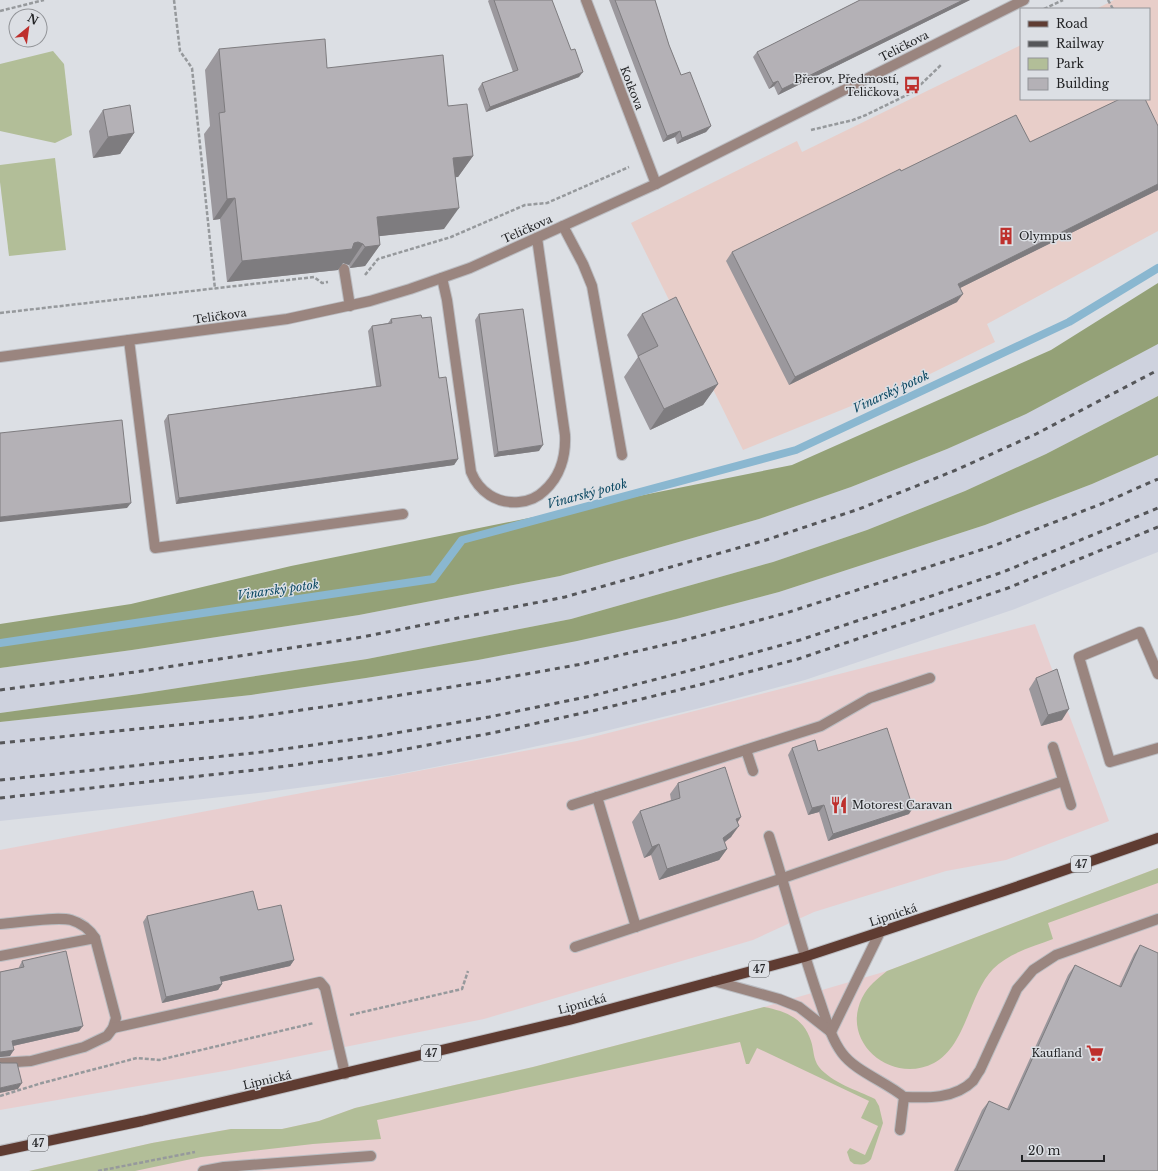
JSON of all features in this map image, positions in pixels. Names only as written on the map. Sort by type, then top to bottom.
[{"type":"main road","name":"Lipnická","points":[[0,1151],[142,1121],[569,1020],[804,957],[1158,838]]},
{"type":"street","name":"Kotkova","points":[[586,0],[656,184]]},
{"type":"street","name":"Teličkova","points":[[0,357],[287,319],[350,306],[410,289],[442,278],[470,268],[656,184],[1024,0]]},
{"type":"street","points":[[563,226],[586,269],[592,286],[622,454]]},
{"type":"street","points":[[442,278],[448,300],[471,472],[474,480],[480,488],[497,500],[511,502],[532,499],[543,492],[556,476],[561,467],[566,448],[537,238]]},
{"type":"street","points":[[344,269],[350,306]]},
{"type":"street","points":[[129,340],[155,548],[403,514]]},
{"type":"street","points":[[1158,674],[1140,632],[1079,657],[1110,762],[1158,748]]},
{"type":"street","points":[[572,805],[821,726],[870,698],[930,678]]},
{"type":"street","points":[[1053,747],[1071,805]]},
{"type":"street","points":[[746,750],[752,771]]},
{"type":"street","points":[[575,947],[783,878],[1063,781]]},
{"type":"street","points":[[597,798],[636,927]]},
{"type":"street","points":[[769,836],[783,878],[804,957],[830,1032],[842,1053],[852,1062],[895,1089],[904,1097],[928,1098],[948,1095],[963,1088],[973,1081],[980,1070],[1017,988],[1033,970],[1042,963],[1056,955],[1158,918]]},
{"type":"street","points":[[0,924],[54,919],[70,920],[90,930],[95,938],[116,1018],[113,1028],[107,1036],[84,1048],[30,1061],[0,1063]]},
{"type":"street","points":[[830,1032],[880,932]]},
{"type":"street","points":[[0,956],[95,938]]},
{"type":"street","points":[[714,981],[779,999],[799,1007],[830,1032]]},
{"type":"street","points":[[113,1028],[320,982],[325,988],[345,1074]]},
{"type":"street","points":[[900,1130],[904,1097]]},
{"type":"street","points":[[203,1171],[224,1167],[371,1156]]},
{"type":"path","points":[[0,12],[44,0]]},
{"type":"path","points":[[174,0],[180,51],[192,68],[214,289]]},
{"type":"path","points":[[1046,8],[1063,0]]},
{"type":"path","points":[[805,131],[853,120],[913,92],[944,62]]},
{"type":"path","points":[[0,313],[314,277],[322,283],[363,278],[378,259],[451,237],[525,205],[547,203],[647,159]]},
{"type":"path","points":[[344,1017],[462,989],[468,971]]},
{"type":"path","points":[[0,1096],[42,1083],[137,1058],[159,1060],[321,1021]]},
{"type":"shaded area","name":"Olympus","points":[[1114,0],[1158,0],[1158,231],[987,324],[995,342],[930,374],[743,450],[631,223],[797,141],[802,152],[1020,45],[1020,100],[1150,100],[1150,8],[1098,8]]},
{"type":"shaded area","points":[[1158,344],[1158,396],[1046,454],[965,491],[867,530],[773,562],[571,619],[367,659],[139,694],[0,713],[0,668],[132,650],[359,615],[560,576],[759,519],[851,487],[947,449]]},
{"type":"shaded area","points":[[1158,455],[1158,552],[1015,609],[805,680],[700,708],[597,733],[389,776],[267,792],[0,821],[0,722],[251,695],[366,678],[478,660],[676,619],[779,592],[985,525],[1092,484]]},
{"type":"shaded area","points":[[1035,624],[1109,821],[1006,860],[946,871],[814,912],[753,940],[484,1019],[230,1070],[0,1110],[0,850],[577,741]]},
{"type":"shaded area","points":[[1158,868],[1158,1171],[29,1171],[152,1143],[231,1129],[282,1129],[319,1121],[355,1108],[533,1067],[764,1007],[887,971]]},
{"type":"green space","points":[[53,51],[64,64],[72,135],[55,143],[0,131],[0,64]]},
{"type":"green space","points":[[55,158],[66,250],[9,256],[0,182],[0,165]]},
{"type":"green space","points":[[1158,283],[1158,344],[1026,414],[947,449],[851,487],[759,519],[560,576],[359,615],[132,650],[0,668],[0,624],[131,604],[291,566],[792,465],[1051,350]]},
{"type":"green space","points":[[1158,396],[1158,455],[1092,484],[985,525],[779,592],[676,619],[577,641],[478,660],[251,695],[0,722],[0,713],[139,694],[367,659],[571,619],[773,562],[867,530],[965,491],[1046,454]]},
{"type":"green space","points":[[1158,868],[1158,883],[1048,923],[1053,939],[1021,951],[999,963],[985,980],[978,992],[953,1045],[945,1055],[934,1063],[918,1068],[902,1068],[887,1064],[874,1056],[864,1044],[858,1030],[857,1015],[862,998],[870,986],[887,971]]},
{"type":"green space","points":[[764,1007],[786,1013],[799,1021],[808,1033],[816,1061],[824,1073],[845,1086],[875,1099],[879,1106],[883,1123],[871,1159],[866,1163],[854,1164],[850,1161],[847,1152],[850,1148],[865,1155],[878,1126],[861,1118],[869,1101],[757,1048],[749,1064],[746,1064],[740,1042],[377,1120],[381,1139],[313,1144],[201,1157],[135,1171],[29,1171],[152,1143],[231,1129],[282,1129],[319,1121],[355,1108],[533,1067]]},
{"type":"building","points":[[494,0],[552,0],[571,50],[575,49],[583,72],[490,107],[482,83],[518,70]]},
{"type":"building","points":[[615,0],[655,0],[669,45],[681,75],[690,72],[711,126],[682,138],[680,131],[667,136]]},
{"type":"building","points":[[860,0],[963,0],[782,89],[778,81],[773,83],[757,52]]},
{"type":"building","points":[[325,39],[327,68],[443,55],[448,106],[467,104],[473,156],[453,158],[459,208],[377,217],[380,245],[365,247],[363,244],[358,242],[354,243],[352,249],[242,261],[235,198],[227,199],[219,113],[225,112],[219,49]]},
{"type":"building","points":[[1118,100],[1145,100],[1158,126],[1158,184],[958,284],[963,294],[795,377],[732,252],[900,169],[901,171],[1016,115],[1030,142]]},
{"type":"building","points":[[130,105],[134,133],[108,137],[103,110]]},
{"type":"building","points":[[676,297],[718,384],[664,409],[638,356],[658,346],[642,314]]},
{"type":"building","points":[[523,309],[543,445],[498,452],[479,314]]},
{"type":"building","points":[[421,315],[422,318],[431,317],[439,378],[446,377],[458,459],[179,498],[168,415],[381,386],[372,326],[392,323],[391,319]]},
{"type":"building","points":[[122,420],[131,503],[0,517],[0,433]]},
{"type":"building","points":[[1057,669],[1069,709],[1048,715],[1036,678]]},
{"type":"building","points":[[887,728],[913,808],[833,834],[824,805],[812,808],[792,748],[815,740],[818,751]]},
{"type":"building","points":[[725,767],[741,817],[736,819],[739,826],[723,838],[727,849],[667,869],[659,844],[652,847],[640,811],[680,798],[678,783]]},
{"type":"building","points":[[253,891],[258,910],[281,905],[294,960],[220,977],[222,984],[166,997],[147,916]]},
{"type":"building","name":"Kaufland","points":[[1140,945],[1158,953],[1158,1171],[957,1171],[989,1101],[1009,1110],[1075,965],[1121,987]]},
{"type":"building","points":[[66,951],[83,1026],[12,1041],[14,1050],[0,1052],[0,972],[24,967],[22,961]]},
{"type":"building","points":[[0,1062],[17,1063],[22,1083],[0,1088]]},
{"type":"waterway","name":"Vinarský potok","points":[[0,643],[433,579],[462,540],[796,450],[1069,322],[1158,268]]},
{"type":"railway","points":[[0,690],[135,672],[362,637],[565,597],[766,540],[859,509],[956,470],[1036,434],[1158,370]]},
{"type":"railway","points":[[0,743],[254,717],[482,682],[582,664],[681,641],[786,613],[993,546],[1101,504],[1158,479]]},
{"type":"railway","points":[[0,780],[262,752],[378,736],[489,717],[591,696],[800,640],[1003,572],[1158,508]]},
{"type":"railway","points":[[0,798],[264,769],[385,753],[492,733],[592,711],[798,659],[1008,588],[1158,527]]},
{"type":"place","name":"Přerov, Předmostí, Teličkova","points":[[912,85]]},
{"type":"place","name":"Olympus","points":[[1006,236]]},
{"type":"place","name":"Motorest Caravan","points":[[839,805]]},
{"type":"place","name":"Kaufland","points":[[1095,1053]]}]
